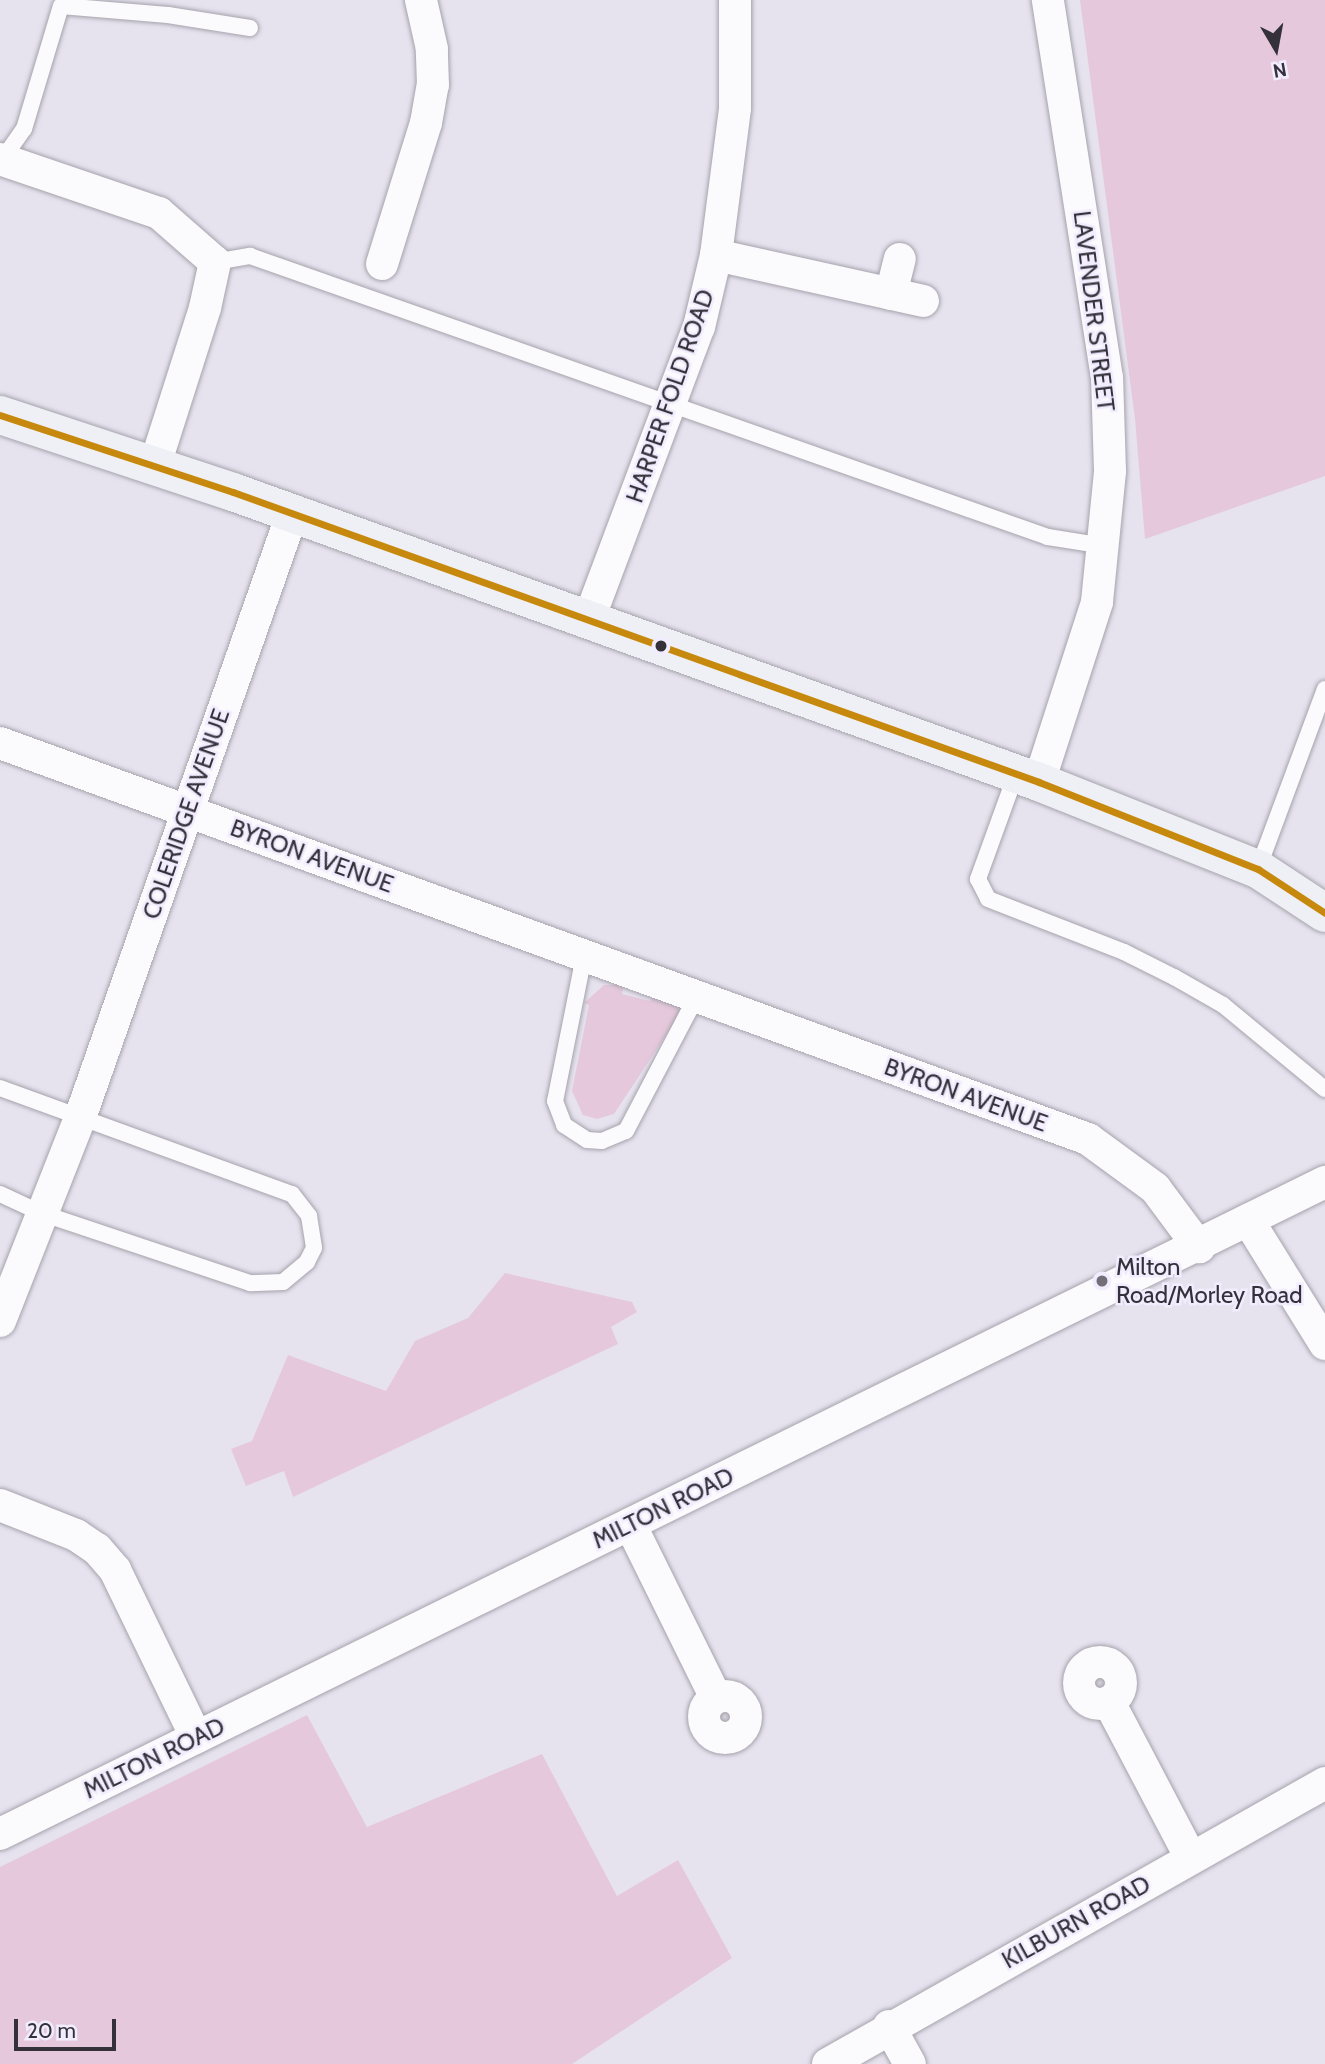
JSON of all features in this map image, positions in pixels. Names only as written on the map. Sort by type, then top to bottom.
[{"type":"main road","points":[[0,415],[155,465],[1027,778],[1258,869],[1325,912]]},
{"type":"street","points":[[396,248],[433,85],[432,50],[421,0]]},
{"type":"street","name":"HARPER FOLD ROAD","points":[[589,619],[699,327],[716,255],[735,108],[735,0]]},
{"type":"street","name":"LAVENDER STREET","points":[[1027,778],[1097,602],[1105,546],[1110,471],[1107,378],[1048,0]]},
{"type":"street","points":[[1,160],[159,213],[215,262],[205,308],[155,465]]},
{"type":"street","points":[[716,255],[923,301]]},
{"type":"street","points":[[891,294],[900,259]]},
{"type":"street","name":"COLERIDGE AVENUE","points":[[0,1321],[81,1115],[292,514]]},
{"type":"street","name":"BYRON AVENUE","points":[[0,743],[1088,1139],[1155,1188],[1199,1247]]},
{"type":"street","name":"MILTON ROAD","points":[[0,1834],[1199,1247],[1325,1182]]},
{"type":"street","points":[[1248,1220],[1325,1343]]},
{"type":"street","points":[[0,1505],[76,1535],[97,1549],[115,1570],[197,1737]]},
{"type":"street","points":[[630,1524],[716,1698]]},
{"type":"street","points":[[1109,1702],[1191,1858]]},
{"type":"street","name":"KILBURN ROAD","points":[[828,2064],[889,2026],[1325,1783]]},
{"type":"street","points":[[889,2026],[910,2064]]},
{"type":"lane","points":[[1,160],[24,129],[61,6],[168,15],[250,28]]},
{"type":"lane","points":[[215,262],[250,256],[1048,537],[1105,546]]},
{"type":"lane","points":[[1258,869],[1325,689]]},
{"type":"lane","points":[[1027,778],[978,879],[988,899],[1124,952],[1186,984],[1223,1005],[1325,1089]]},
{"type":"lane","points":[[584,956],[555,1101],[564,1125],[587,1140],[602,1141],[626,1131],[696,996]]},
{"type":"lane","points":[[0,1088],[81,1115],[292,1194],[309,1216],[314,1248],[307,1262],[283,1282],[250,1283],[41,1213],[0,1194]]},
{"type":"shaded area","points":[[1080,0],[1325,0],[1325,476],[1145,539],[1135,419]]},
{"type":"shaded area","points":[[604,985],[624,985],[622,994],[650,1001],[653,995],[678,1004],[680,1014],[614,1114],[597,1119],[583,1115],[572,1091],[589,1005],[584,1003]]},
{"type":"shaded area","points":[[505,1273],[632,1302],[637,1312],[611,1327],[618,1344],[293,1497],[284,1471],[246,1486],[231,1449],[252,1441],[288,1355],[386,1391],[415,1341],[468,1318]]},
{"type":"shaded area","points":[[307,1715],[367,1827],[542,1754],[617,1896],[678,1860],[732,1958],[572,2064],[0,2064],[0,1867]]},
{"type":"transit line","points":[[0,415],[233,492],[1039,782],[1258,869],[1325,913]]},
{"type":"place","name":"Milton Road/Morley Road","points":[[1102,1281]]}]
